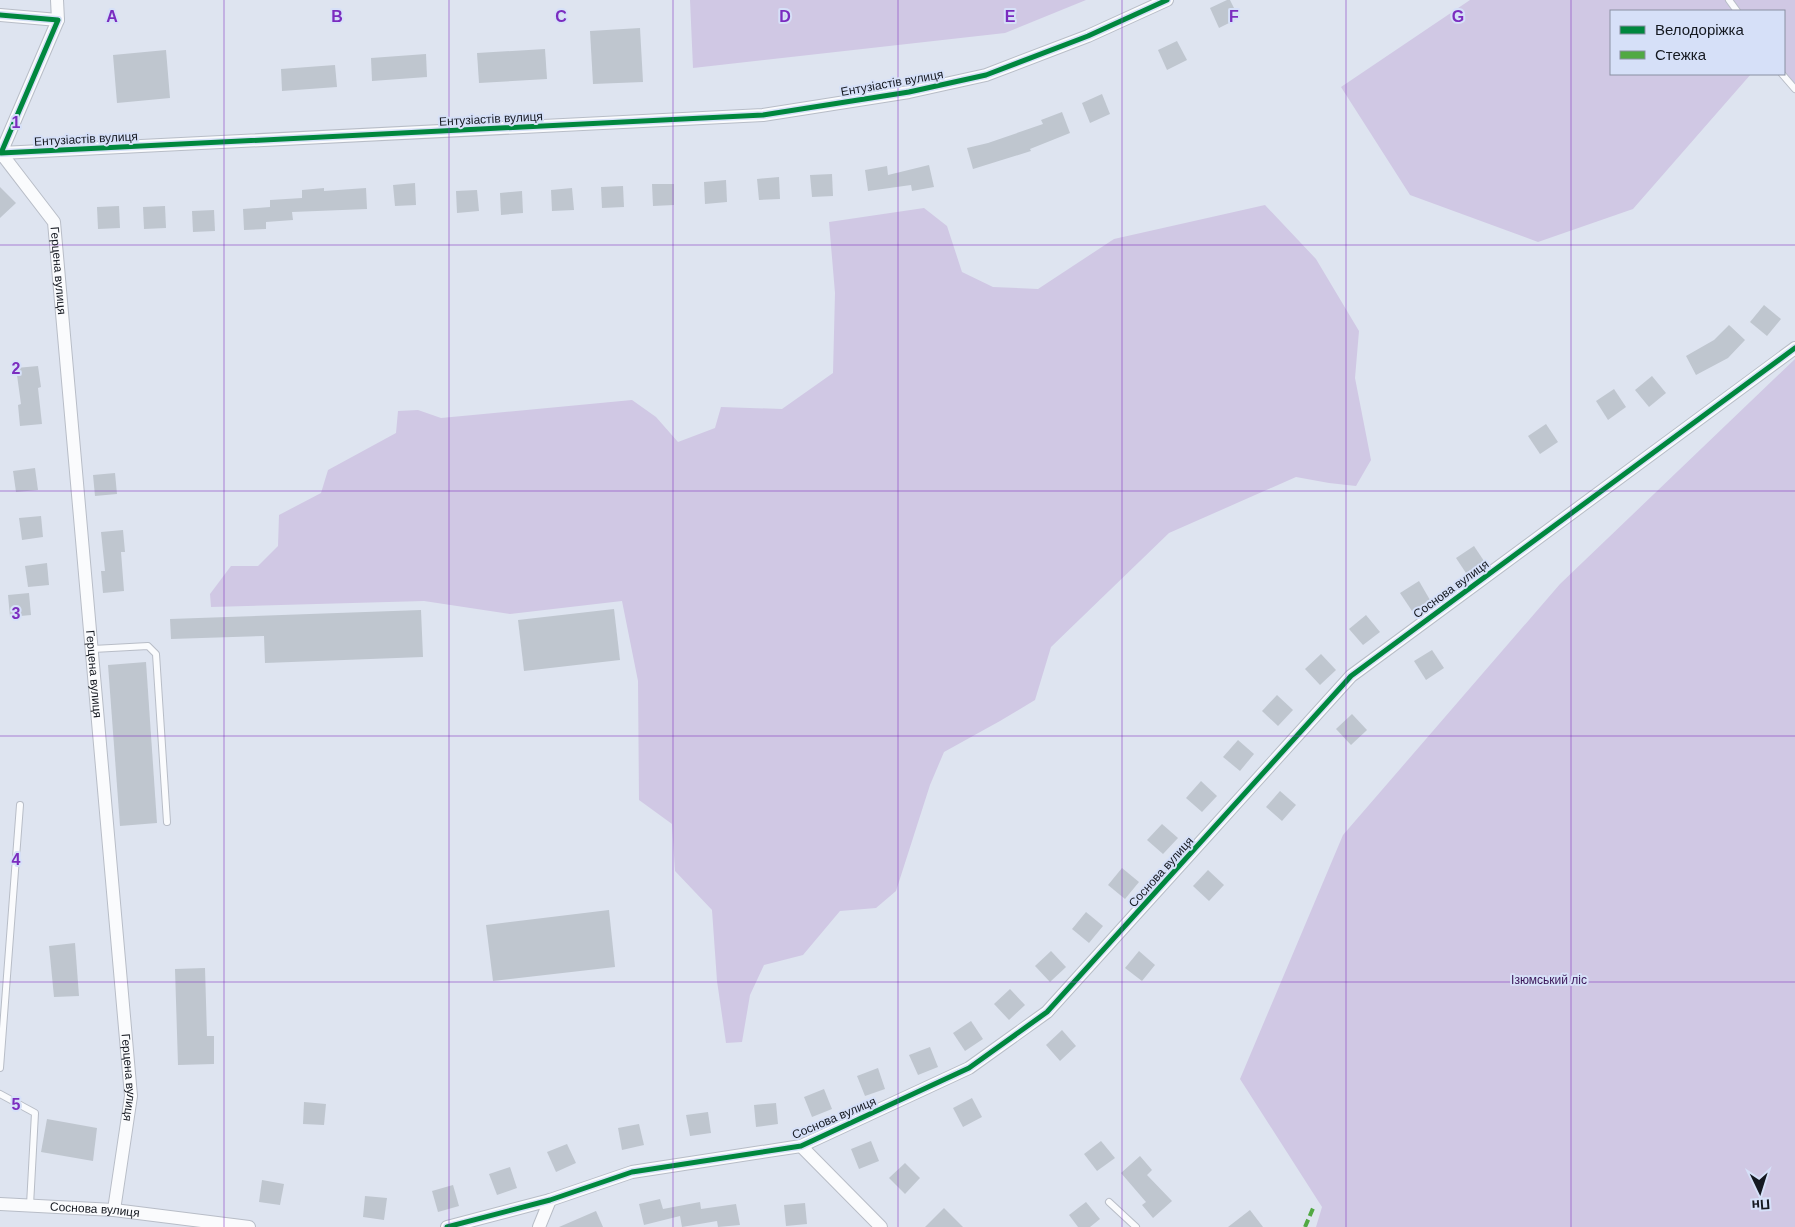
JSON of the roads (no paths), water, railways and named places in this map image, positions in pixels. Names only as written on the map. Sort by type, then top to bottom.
[{"type":"street","points":[[1,155],[58,20],[57,0]]},
{"type":"street","name":"Ентузіастів вулиця","points":[[1,155],[763,115],[908,92],[986,75],[1088,36],[1167,0]]},
{"type":"street","points":[[0,15],[58,20]]},
{"type":"street","name":"Герцена вулиця","points":[[1,155],[54,222],[131,1096],[114,1210]]},
{"type":"street","name":"Соснова вулиця","points":[[447,1227],[550,1200],[632,1172],[801,1146],[969,1068],[1047,1012],[1350,676],[1795,348]]},
{"type":"street","points":[[801,1146],[882,1227]]},
{"type":"street","points":[[539,1227],[550,1200]]},
{"type":"street","name":"Соснова вулиця","points":[[0,1204],[114,1210],[249,1227]]},
{"type":"lane","points":[[1783,75],[1795,89]]},
{"type":"lane","points":[[93,649],[148,646],[156,654],[167,822]]},
{"type":"lane","points":[[0,1068],[20,805]]},
{"type":"lane","points":[[0,1094],[36,1113],[30,1205]]},
{"type":"lane","points":[[1108,1202],[1136,1227]]},
{"type":"lane","points":[[1121,1227],[1128,1221]]},
{"type":"park label","name":"Ізюмський ліс","points":[[1549,980]]}]
